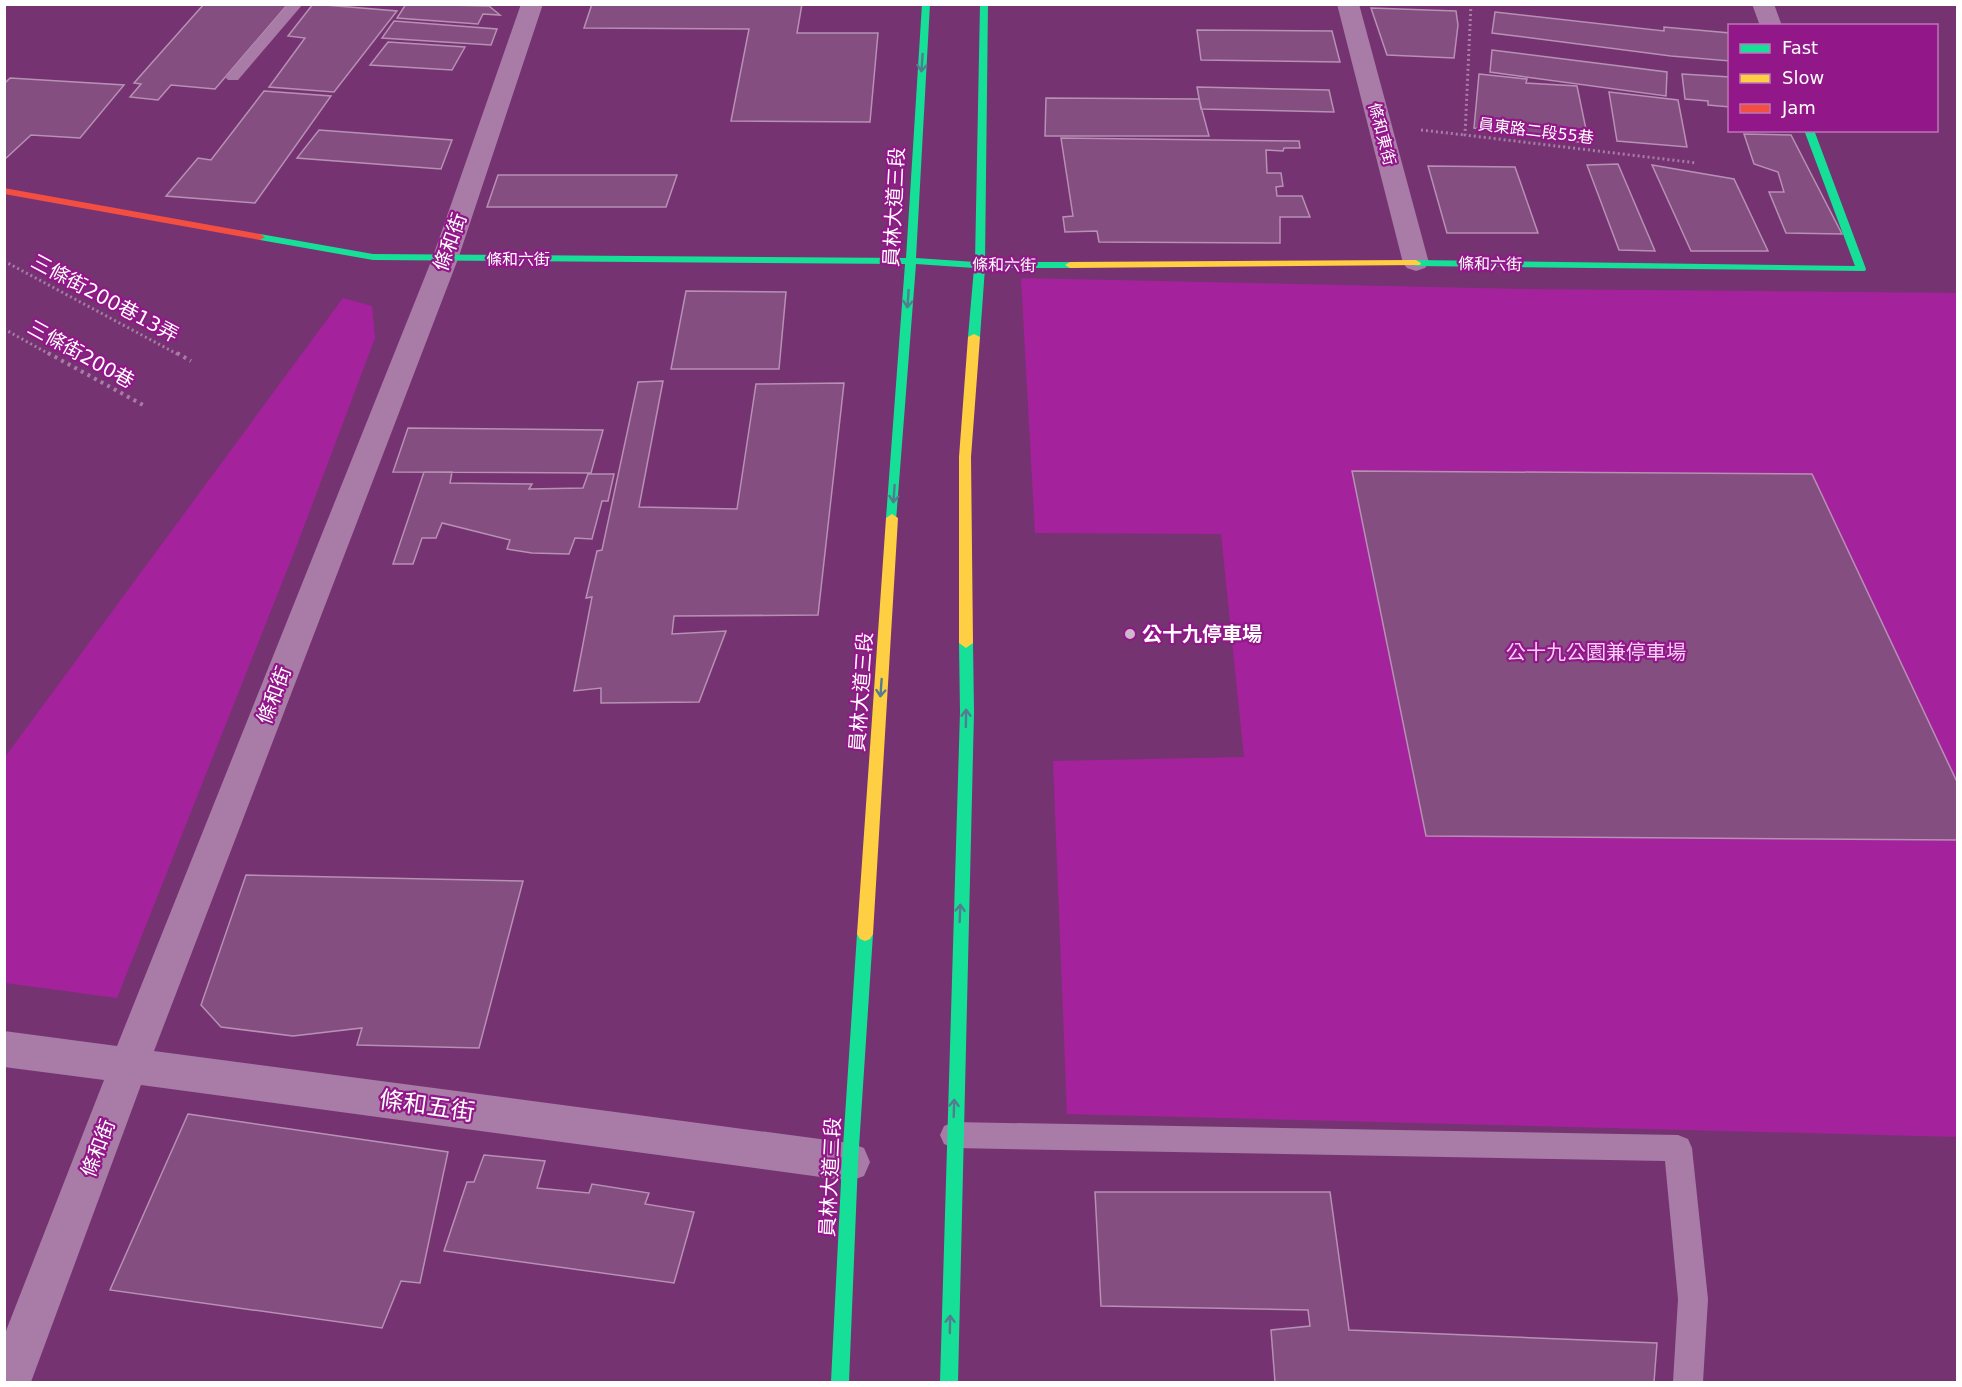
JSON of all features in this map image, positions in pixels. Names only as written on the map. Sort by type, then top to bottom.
[{"type":"street","name":"條和街","points":[[9,1383],[129,1065],[445,259],[532,4]]},
{"type":"street","name":"員林大道三段","points":[[840,1383],[850,1162],[911,261],[926,4]]},
{"type":"street","points":[[949,1383],[967,712],[965,457],[981,266],[984,4]]},
{"type":"street","name":"條和東街","points":[[1348,4],[1416,263]]},
{"type":"street","points":[[1763,4],[1770,24]]},
{"type":"street","name":"條和六街","points":[[4,191],[373,256],[445,259],[911,261],[981,266],[1416,263],[1861,269],[1810,132]]},
{"type":"street","name":"條和五街","points":[[4,1049],[850,1162]]},
{"type":"lane","points":[[233,77],[296,4]]},
{"type":"lane","points":[[954,1135],[1678,1148],[1694,1299],[1688,1383]]},
{"type":"path","name":"員東路二段55巷","points":[[1471,4],[1465,135],[1697,162]]},
{"type":"path","name":"三條街200巷13弄","points":[[4,261],[191,361]]},
{"type":"path","name":"三條街200巷","points":[[4,328],[143,405]]},
{"type":"green space","name":"公十九公園兼停車場","points":[[1021,278],[1525,289],[1957,293],[1957,1137],[1067,1114],[1053,761],[1244,757],[1221,534],[1035,533]]},
{"type":"green space","points":[[343,298],[372,306],[375,338],[295,550],[117,998],[5,983],[5,757]]},
{"type":"building","points":[[204,4],[288,4],[215,89],[171,85],[158,100],[130,97],[141,84],[134,83]]},
{"type":"building","points":[[313,4],[397,11],[334,92],[269,87],[305,38],[288,36]]},
{"type":"building","points":[[406,4],[489,6],[500,15],[483,14],[478,24],[397,18]]},
{"type":"building","points":[[592,4],[802,4],[797,33],[878,33],[870,122],[731,121],[749,29],[584,28]]},
{"type":"building","points":[[1371,8],[1456,11],[1458,25],[1454,58],[1387,55]]},
{"type":"building","points":[[1495,12],[1664,31],[1664,27],[1728,33],[1728,61],[1671,56],[1492,33]]},
{"type":"building","points":[[394,21],[497,29],[491,45],[382,38]]},
{"type":"building","points":[[1197,30],[1332,31],[1340,62],[1201,60]]},
{"type":"building","points":[[388,42],[465,47],[452,70],[370,65]]},
{"type":"building","points":[[1492,50],[1667,72],[1666,96],[1490,72]]},
{"type":"building","points":[[1479,74],[1527,79],[1526,83],[1577,86],[1588,139],[1578,142],[1474,128]]},
{"type":"building","points":[[1682,74],[1728,77],[1728,107],[1708,105],[1708,101],[1685,99]]},
{"type":"building","points":[[10,78],[124,85],[80,138],[31,135],[4,160],[4,84]]},
{"type":"building","points":[[1197,87],[1329,90],[1334,112],[1201,109]]},
{"type":"building","points":[[264,91],[331,96],[255,203],[166,196],[198,158],[211,160]]},
{"type":"building","points":[[1609,92],[1678,100],[1687,147],[1617,141]]},
{"type":"building","points":[[1046,98],[1199,99],[1209,136],[1045,136]]},
{"type":"building","points":[[319,130],[452,140],[441,169],[297,158]]},
{"type":"building","points":[[1744,134],[1791,135],[1842,234],[1786,233],[1769,192],[1784,192],[1778,172],[1754,164]]},
{"type":"building","points":[[1061,138],[1299,141],[1300,148],[1284,148],[1283,151],[1266,150],[1267,173],[1281,173],[1283,186],[1276,187],[1277,196],[1302,196],[1310,217],[1280,217],[1280,243],[1099,242],[1097,231],[1065,232],[1063,217],[1073,216]]},
{"type":"building","points":[[1618,164],[1655,251],[1619,250],[1587,165]]},
{"type":"building","points":[[1652,165],[1734,179],[1768,251],[1691,251]]},
{"type":"building","points":[[1428,166],[1515,167],[1538,233],[1447,233]]},
{"type":"building","points":[[498,175],[677,175],[666,207],[487,207]]},
{"type":"building","points":[[686,291],[786,292],[779,369],[671,369]]},
{"type":"building","points":[[663,381],[639,507],[737,509],[756,384],[844,383],[818,615],[674,616],[672,634],[726,631],[699,702],[601,703],[601,688],[574,691],[592,597],[586,598],[597,551],[602,550],[638,382]]},
{"type":"building","points":[[408,428],[603,430],[591,473],[393,472]]},
{"type":"building","points":[[1352,471],[1812,474],[1958,784],[1958,840],[1426,836]]},
{"type":"building","points":[[424,472],[452,472],[450,483],[532,484],[529,489],[583,488],[588,474],[614,474],[608,501],[602,501],[592,539],[575,538],[569,554],[532,553],[507,549],[510,540],[442,523],[436,538],[422,538],[413,564],[393,564]]},
{"type":"building","points":[[246,875],[523,881],[479,1048],[357,1045],[362,1028],[293,1036],[221,1027],[201,1005]]},
{"type":"building","points":[[188,1114],[448,1152],[420,1283],[401,1281],[382,1328],[110,1290]]},
{"type":"building","points":[[484,1155],[545,1161],[537,1188],[589,1193],[592,1184],[649,1193],[645,1204],[694,1212],[674,1283],[444,1251],[467,1182],[474,1182]]},
{"type":"building","points":[[1095,1192],[1330,1192],[1349,1330],[1657,1343],[1654,1382],[1275,1382],[1271,1330],[1310,1326],[1308,1310],[1101,1306]]},
{"type":"traffic: fast","points":[[892,518],[911,261],[926,4]]},
{"type":"traffic: fast","points":[[974,337],[980,265],[984,4]]},
{"type":"traffic: fast","points":[[1416,263],[1861,269],[1810,132]]},
{"type":"traffic: fast","points":[[260,237],[373,257],[911,261],[980,265],[1070,265]]},
{"type":"traffic: fast","points":[[949,1382],[967,712],[966,643]]},
{"type":"traffic: fast","points":[[840,1382],[850,1162],[865,934]]},
{"type":"traffic: slow","points":[[1070,265],[1416,263]]},
{"type":"traffic: slow","points":[[966,643],[965,457],[974,337]]},
{"type":"traffic: slow","points":[[865,934],[892,518]]},
{"type":"traffic: jam","points":[[4,191],[260,237]]},
{"type":"place","name":"公十九停車場","points":[[1130,634]]}]
